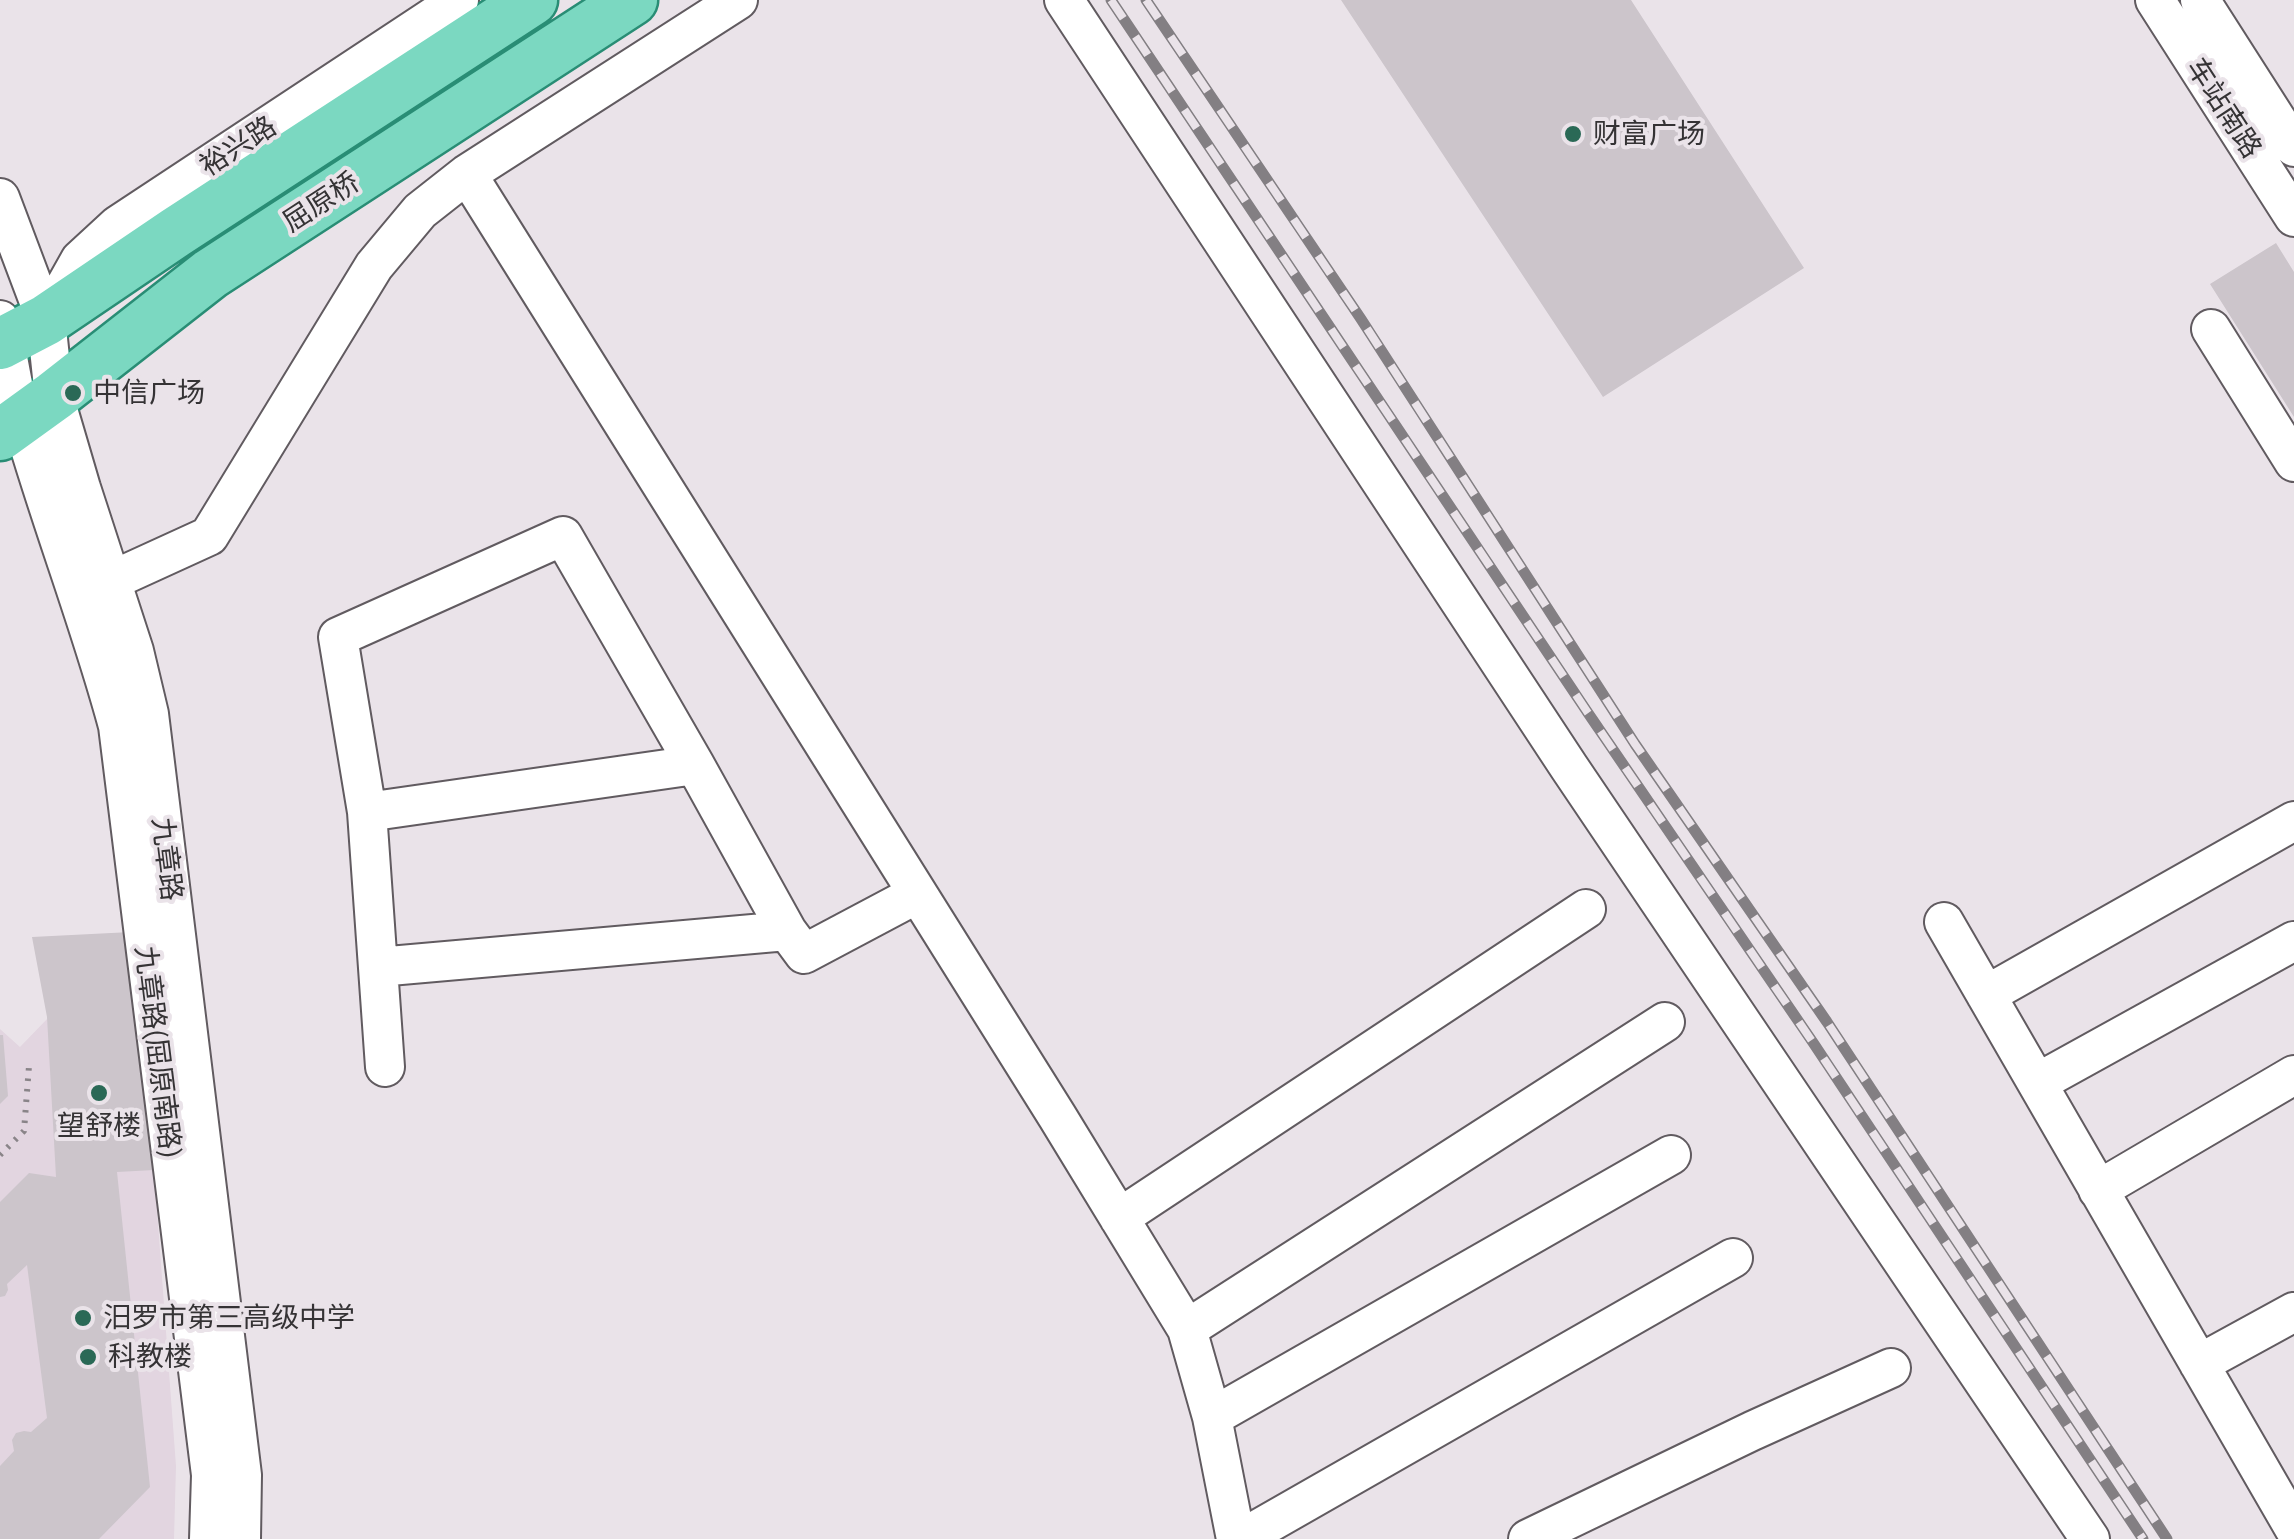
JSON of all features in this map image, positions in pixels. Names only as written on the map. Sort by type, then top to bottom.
[{"type":"main road","name":"屈原桥","points":[[13,331],[176,232],[532,0]]},
{"type":"main road","name":"屈原桥","points":[[25,417],[210,274],[632,0]]},
{"type":"street","name":"裕兴路","points":[[13,331],[118,225],[459,0]]},
{"type":"street","points":[[77,596],[210,536],[374,266],[420,212],[467,174],[738,0]]},
{"type":"street","points":[[1064,0],[1569,767],[2090,1539]]},
{"type":"street","name":"车站南路","points":[[2155,0],[2294,216]]},
{"type":"street","name":"车站南路","points":[[2200,0],[2294,147]]},
{"type":"street","points":[[467,174],[1187,1329],[1212,1417],[1239,1539],[1733,1258]]},
{"type":"street","name":"九章路","points":[[0,198],[25,417],[81,488],[134,650],[149,714],[242,1475],[241,1539]]},
{"type":"street","points":[[2211,329],[2294,462]]},
{"type":"street","name":"九章路(屈原南路)","points":[[25,417],[118,726],[211,1475],[209,1539]]},
{"type":"street","points":[[385,1066],[367,812],[338,637],[563,536],[787,931],[804,954],[917,894]]},
{"type":"street","points":[[367,812],[695,764]]},
{"type":"street","points":[[1986,995],[2294,820]]},
{"type":"street","points":[[1119,1218],[1586,909]]},
{"type":"street","points":[[1944,922],[2199,1364],[2283,1491],[2294,1528]]},
{"type":"street","points":[[378,967],[787,931]]},
{"type":"street","points":[[2036,1083],[2294,941]]},
{"type":"street","points":[[1187,1329],[1665,1022]]},
{"type":"street","points":[[2098,1190],[2294,1075]]},
{"type":"street","points":[[1212,1417],[1671,1154]]},
{"type":"street","points":[[2199,1364],[2294,1312]]},
{"type":"street","points":[[1528,1539],[1891,1368]]},
{"type":"path","points":[[0,1155],[24,1131],[29,1066]]},
{"type":"shaded area","name":"汨罗市第三高级中学","points":[[131,932],[176,1466],[174,1539],[0,1539],[0,1029],[20,1047]]},
{"type":"building","name":"财富广场","points":[[1341,0],[1631,0],[1804,268],[1603,397]]},
{"type":"building","points":[[2276,243],[2294,272],[2294,417],[2210,284]]},
{"type":"building","name":"汨罗市第三高级中学","points":[[131,932],[154,1170],[117,1172],[150,1487],[99,1539],[0,1539],[0,1466],[14,1451],[12,1440],[16,1433],[31,1432],[47,1418],[27,1265],[7,1284],[5,1296],[0,1297],[0,1202],[29,1173],[56,1177],[47,1017],[32,937]]},
{"type":"building","points":[[0,1035],[8,1096],[0,1104]]},
{"type":"railway","points":[[1111,0],[2143,1539]]},
{"type":"railway","points":[[1146,0],[1361,319],[1635,744],[1827,1022],[2167,1539]]},
{"type":"place","name":"财富广场","points":[[1573,134]]},
{"type":"place","name":"中信广场","points":[[73,393]]},
{"type":"place","name":"望舒楼","points":[[99,1093]]},
{"type":"place","name":"汨罗市第三高级中学","points":[[83,1318]]},
{"type":"place","name":"科教楼","points":[[88,1357]]}]
